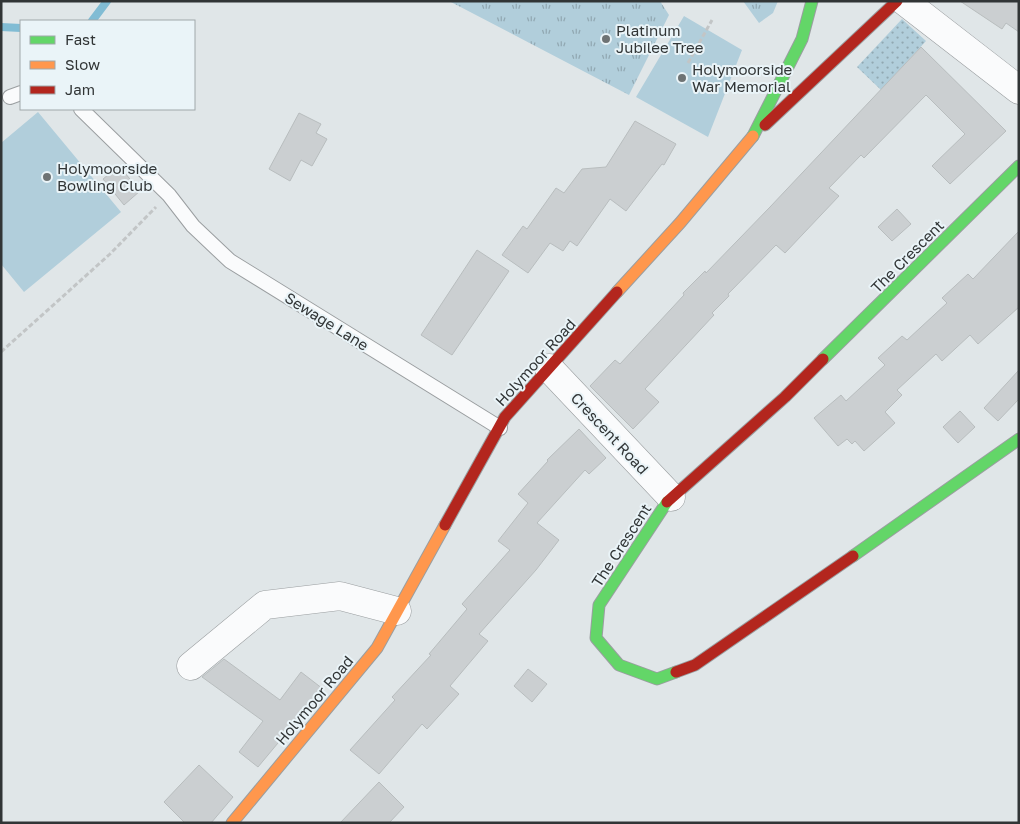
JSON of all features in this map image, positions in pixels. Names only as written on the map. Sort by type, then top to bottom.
[{"type":"street","name":"Holymoor Road","points":[[232,823],[377,648],[505,417],[680,223],[752,138],[802,39],[812,1]]},
{"type":"street","points":[[752,138],[897,1]]},
{"type":"street","points":[[904,1],[1019,90]]},
{"type":"street","name":"The Crescent","points":[[1019,166],[785,397],[671,497],[599,605],[596,638],[619,665],[657,679],[695,665],[961,482],[1019,439]]},
{"type":"street","name":"Crescent Road","points":[[550,368],[671,497]]},
{"type":"street","points":[[191,666],[265,605],[340,596],[397,611]]},
{"type":"lane","name":"Sewage Lane","points":[[82,110],[169,195],[193,226],[230,261],[500,428]]},
{"type":"path","points":[[688,63],[712,20]]},
{"type":"path","points":[[1,352],[110,254],[169,195]]},
{"type":"green space","points":[[449,1],[660,1],[669,15],[629,95]]},
{"type":"green space","points":[[743,1],[778,1],[773,13],[759,23]]},
{"type":"green space","points":[[684,16],[742,50],[708,137],[636,97]]},
{"type":"green space","points":[[902,19],[926,41],[881,90],[857,67]]},
{"type":"green space","name":"Holymoorside Bowling Club","points":[[38,112],[121,212],[24,292],[1,264],[1,143]]},
{"type":"building","points":[[960,1],[1019,1],[1019,32],[1006,23],[1002,29]]},
{"type":"building","points":[[921,47],[1006,131],[950,184],[932,166],[965,134],[926,95],[864,158],[861,155],[829,188],[839,196],[785,253],[776,245],[728,294],[729,296],[712,313],[714,315],[645,389],[659,402],[633,429],[590,386],[615,360],[620,364],[684,295],[683,293],[705,271],[706,273],[770,207]]},
{"type":"building","points":[[299,113],[321,124],[316,133],[327,139],[312,166],[301,160],[290,181],[269,169]]},
{"type":"building","points":[[635,121],[676,144],[664,165],[662,164],[626,211],[610,199],[577,246],[570,241],[563,251],[550,243],[528,273],[502,255],[523,226],[527,229],[556,188],[564,193],[582,169],[606,167]]},
{"type":"building","points":[[119,166],[140,191],[124,205],[103,179]]},
{"type":"building","points":[[897,209],[911,224],[892,241],[878,227]]},
{"type":"building","points":[[1019,231],[1019,307],[978,344],[970,335],[942,361],[936,354],[897,390],[902,395],[885,412],[895,423],[864,451],[855,441],[852,444],[847,439],[838,446],[814,418],[841,395],[846,401],[885,365],[878,358],[902,336],[907,340],[947,303],[942,298],[968,274],[973,279]]},
{"type":"building","points":[[477,250],[509,271],[452,355],[421,335]]},
{"type":"building","points":[[1019,370],[1019,399],[998,421],[984,408]]},
{"type":"building","points":[[960,411],[975,427],[958,443],[943,427]]},
{"type":"building","points":[[579,429],[606,458],[589,474],[585,470],[537,523],[559,540],[536,570],[479,634],[488,641],[450,686],[459,694],[427,729],[422,724],[379,774],[350,750],[395,700],[392,697],[431,655],[429,654],[467,609],[462,604],[510,550],[498,541],[528,503],[518,494],[547,460]]},
{"type":"building","points":[[224,659],[280,700],[301,672],[323,689],[258,767],[239,752],[263,721],[202,677]]},
{"type":"building","points":[[528,669],[547,684],[532,702],[514,686]]},
{"type":"building","points":[[199,765],[233,797],[211,823],[185,823],[164,802]]},
{"type":"building","points":[[379,782],[404,807],[389,823],[340,823]]},
{"type":"waterway","points":[[93,20],[107,1]]},
{"type":"waterway","points":[[1,27],[20,28]]},
{"type":"traffic: fast","points":[[753,136],[802,39],[812,1]]},
{"type":"traffic: fast","points":[[823,359],[1019,166]]},
{"type":"traffic: fast","points":[[853,556],[1019,439]]},
{"type":"traffic: fast","points":[[667,502],[599,605],[596,638],[619,665],[657,679],[676,672]]},
{"type":"traffic: slow","points":[[617,292],[680,223],[753,136]]},
{"type":"traffic: slow","points":[[232,823],[377,648],[445,525]]},
{"type":"traffic: jam","points":[[765,125],[897,1]]},
{"type":"traffic: jam","points":[[445,525],[505,417],[617,292]]},
{"type":"traffic: jam","points":[[667,502],[785,397],[823,359]]},
{"type":"traffic: jam","points":[[676,672],[695,665],[853,556]]},
{"type":"place","name":"Platinum Jubilee Tree","points":[[606,39]]},
{"type":"place","name":"Holymoorside War Memorial","points":[[682,78]]},
{"type":"place","name":"Holymoorside Bowling Club","points":[[47,177]]}]
